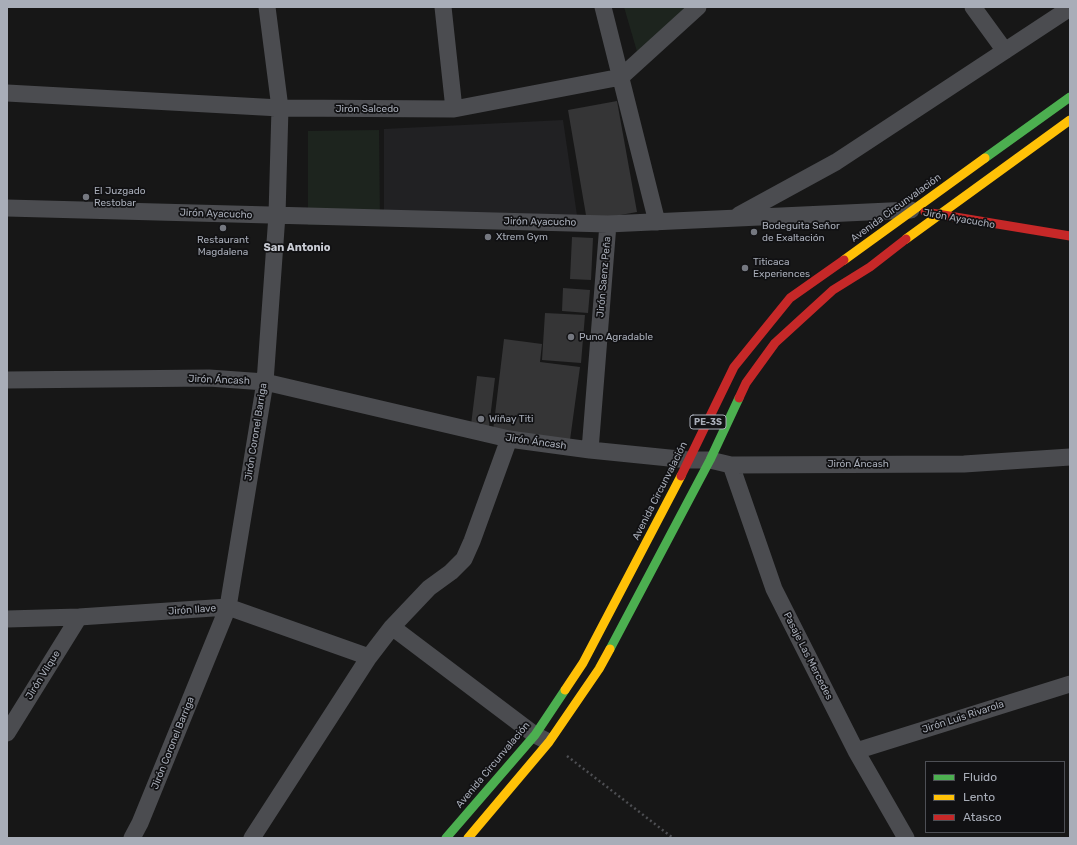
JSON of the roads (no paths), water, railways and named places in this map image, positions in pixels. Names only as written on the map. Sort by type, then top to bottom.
[{"type":"main road","name":"Avenida Circunvalación","points":[[468,838],[542,738],[689,460],[734,368],[790,298],[1070,97]]},
{"type":"main road","name":"Avenida Circunvalación","points":[[446,838],[542,738],[600,670],[710,460],[746,383],[774,343],[833,290],[870,267],[939,214],[1070,120]]},
{"type":"main road","name":"Jirón Ayacucho","points":[[911,210],[1070,236]]},
{"type":"street","name":"Jirón Coronel Barriga","points":[[132,838],[140,823],[228,607],[265,382],[277,215],[280,108],[267,7]]},
{"type":"street","points":[[443,7],[454,110]]},
{"type":"street","points":[[603,7],[657,222]]},
{"type":"street","points":[[621,77],[698,7]]},
{"type":"street","points":[[973,7],[1005,51]]},
{"type":"street","points":[[735,218],[836,162],[1070,8]]},
{"type":"street","name":"Jirón Salcedo","points":[[7,93],[280,108],[454,110],[621,77]]},
{"type":"street","name":"Jirón Ayacucho","points":[[7,208],[608,224],[911,210]]},
{"type":"street","name":"Jirón Saenz Peña","points":[[590,450],[608,224]]},
{"type":"street","name":"Jirón Áncash","points":[[7,380],[209,378],[265,382],[509,439],[590,450],[689,460],[710,460],[731,465],[964,464],[1070,457]]},
{"type":"street","points":[[252,838],[369,658],[392,627],[429,588],[451,572],[464,558],[472,541],[509,439]]},
{"type":"street","name":"Pasaje Las Mercedes","points":[[731,465],[774,589],[856,751],[906,838]]},
{"type":"street","name":"Jirón Ilave","points":[[7,619],[79,617],[228,607],[369,658]]},
{"type":"street","name":"Jirón Vilque","points":[[7,733],[79,617]]},
{"type":"street","points":[[392,627],[542,738]]},
{"type":"street","name":"Jirón Luis Rivarola","points":[[856,751],[1070,684]]},
{"type":"place","name":"El Juzgado Restobar","points":[[86,197]]},
{"type":"place","name":"Restaurant Magdalena","points":[[223,228]]},
{"type":"place","name":"Bodeguita Señor de Exaltación","points":[[754,232]]},
{"type":"place","name":"Xtrem Gym","points":[[488,237]]},
{"type":"place","name":"Titicaca Experiences","points":[[745,268]]},
{"type":"place","name":"Puno Agradable","points":[[571,337]]},
{"type":"place","name":"Wiñay Titi","points":[[481,419]]},
{"type":"district","name":"San Antonio","points":[[297,248]]}]
